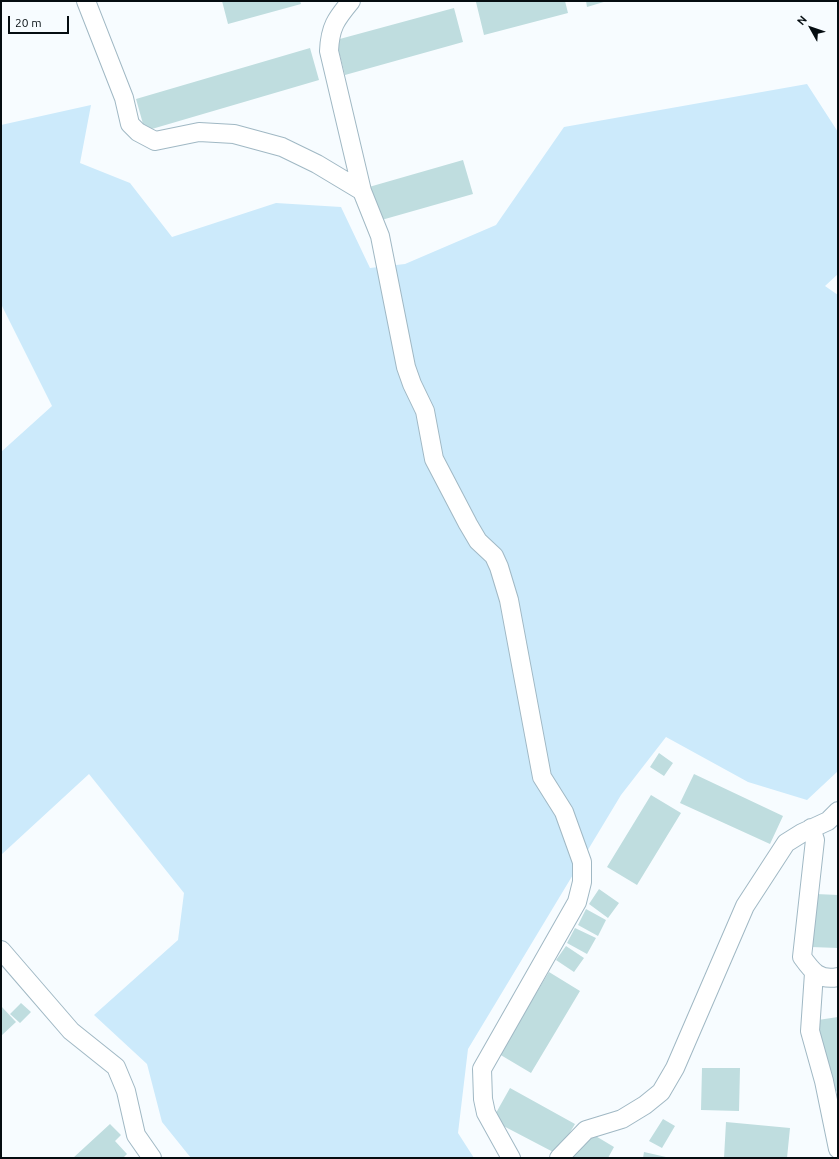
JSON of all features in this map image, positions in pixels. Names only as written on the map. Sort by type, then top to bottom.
[{"type":"street","points":[[86,1],[124,98],[130,124],[138,132],[155,141],[199,132],[234,134],[282,147],[317,164],[362,191]]},
{"type":"street","points":[[351,1],[340,15],[330,34],[329,51],[362,191],[380,236],[406,367],[412,384],[425,411],[434,459],[468,524],[478,540],[494,556],[499,567],[509,600],[542,777],[564,812],[582,862],[582,882],[577,902],[482,1069],[483,1099],[486,1113],[511,1158]]},
{"type":"street","points":[[559,1158],[586,1130],[622,1119],[645,1106],[661,1092],[675,1068],[745,906],[786,843],[811,828],[828,821],[838,811]]},
{"type":"street","points":[[811,828],[815,840],[814,855],[802,957],[814,973],[830,979],[838,977]]},
{"type":"street","points":[[1,950],[71,1031],[116,1067],[126,1091],[136,1135],[152,1158]]},
{"type":"street","points":[[814,973],[810,1031],[824,1082],[838,1149]]},
{"type":"shaded area","points":[[807,84],[838,132],[838,274],[825,286],[838,295],[838,771],[807,800],[748,782],[666,737],[621,795],[468,1049],[458,1133],[474,1158],[191,1158],[162,1122],[147,1064],[94,1015],[178,940],[184,893],[89,774],[1,855],[1,452],[52,406],[1,304],[1,125],[91,105],[80,163],[130,183],[172,237],[276,203],[341,207],[370,268],[405,264],[496,225],[564,127]]},
{"type":"building","points":[[222,1],[300,1],[301,4],[228,24]]},
{"type":"building","points":[[565,1],[568,13],[484,35],[476,2]]},
{"type":"building","points":[[586,1],[607,1],[587,7]]},
{"type":"building","points":[[454,8],[463,42],[345,75],[336,40]]},
{"type":"building","points":[[310,48],[319,80],[145,131],[136,99]]},
{"type":"building","points":[[463,160],[473,194],[378,221],[369,187]]},
{"type":"building","points":[[659,753],[673,763],[664,776],[650,767]]},
{"type":"building","points":[[694,774],[783,816],[770,844],[680,803]]},
{"type":"building","points":[[651,795],[681,813],[637,885],[607,867]]},
{"type":"building","points":[[599,889],[619,903],[608,918],[589,904]]},
{"type":"building","points":[[816,894],[838,895],[838,948],[811,947]]},
{"type":"building","points":[[586,909],[606,920],[598,936],[578,925]]},
{"type":"building","points":[[575,928],[596,938],[587,954],[567,943]]},
{"type":"building","points":[[566,946],[584,958],[574,972],[556,960]]},
{"type":"building","points":[[549,972],[580,991],[531,1073],[499,1054]]},
{"type":"building","points":[[21,1003],[31,1012],[20,1023],[10,1014]]},
{"type":"building","points":[[1,1006],[16,1022],[1,1036]]},
{"type":"building","points":[[838,1017],[838,1091],[831,1093],[818,1020]]},
{"type":"building","points":[[702,1068],[740,1068],[739,1111],[701,1110]]},
{"type":"building","points":[[510,1088],[575,1124],[557,1154],[492,1120]]},
{"type":"building","points":[[663,1119],[675,1126],[662,1148],[649,1141]]},
{"type":"building","points":[[726,1122],[790,1128],[787,1158],[724,1158]]},
{"type":"building","points":[[110,1124],[121,1135],[115,1141],[127,1154],[123,1158],[73,1158]]},
{"type":"building","points":[[589,1132],[614,1147],[608,1158],[573,1158]]},
{"type":"building","points":[[644,1152],[666,1157],[666,1158],[643,1158]]}]
